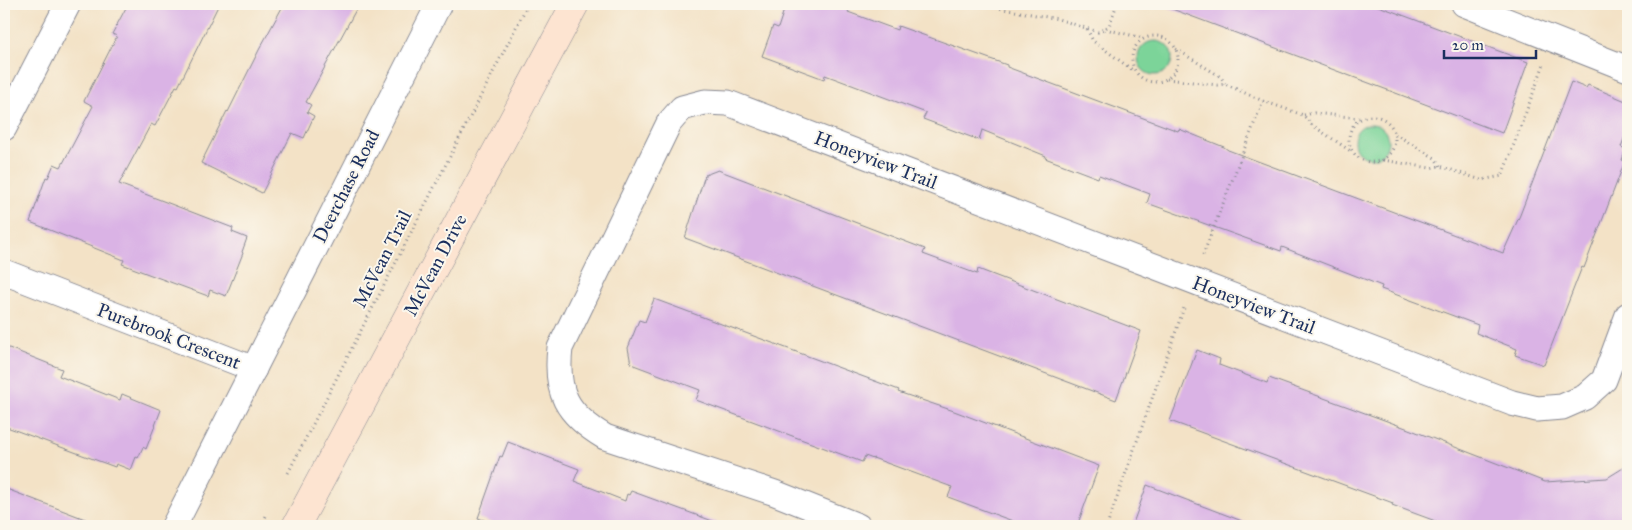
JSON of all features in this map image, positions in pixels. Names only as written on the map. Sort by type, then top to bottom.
[{"type":"main road","name":"McVean Drive","points":[[296,526],[575,4]]},
{"type":"street","points":[[4,128],[68,4]]},
{"type":"street","name":"Deerchase Road","points":[[254,369],[439,4]]},
{"type":"street","points":[[1464,4],[1628,69]]},
{"type":"street","name":"Honeyview Trail","points":[[858,526],[775,493],[605,437],[586,426],[572,410],[562,391],[557,369],[560,348],[669,123],[682,108],[705,102],[728,103],[1503,400],[1537,409],[1562,407],[1585,397],[1604,380],[1628,315]]},
{"type":"street","name":"Purebrook Crescent","points":[[4,272],[254,369],[174,526]]},
{"type":"path","name":"McVean Trail","points":[[288,473],[528,4]]},
{"type":"path","points":[[986,4],[1058,19],[1098,32],[1109,26],[1117,4]]},
{"type":"path","points":[[1086,29],[1093,41],[1149,82],[1166,80],[1217,85],[1225,84],[1263,101],[1303,115],[1312,125],[1366,162],[1383,160],[1430,168],[1440,166],[1481,180],[1502,176],[1553,39]]},
{"type":"path","points":[[1104,29],[1143,38]]},
{"type":"path","points":[[1135,71],[1132,63],[1132,53],[1136,45],[1143,38],[1152,35],[1162,36],[1171,41],[1176,49],[1178,58],[1177,67],[1166,80]]},
{"type":"path","points":[[1176,49],[1221,77],[1225,84]]},
{"type":"path","points":[[1107,526],[1193,281],[1263,101]]},
{"type":"path","points":[[1303,115],[1314,113],[1360,118],[1369,116],[1379,117],[1387,121],[1393,129],[1394,147],[1383,160]]},
{"type":"path","points":[[1352,152],[1348,143],[1348,134],[1352,125],[1360,118]]},
{"type":"path","points":[[1394,134],[1435,158],[1440,166]]},
{"type":"path","points":[[261,526],[270,508]]},
{"type":"green space","points":[[1155,41],[1162,42],[1167,46],[1171,51],[1171,65],[1167,70],[1162,74],[1155,75],[1148,74],[1143,70],[1139,65],[1138,58],[1139,51],[1143,46],[1148,42]]},
{"type":"green space","points":[[1371,124],[1378,125],[1383,129],[1387,134],[1387,148],[1383,153],[1378,157],[1371,158],[1364,157],[1359,153],[1355,148],[1354,141],[1355,134],[1359,129],[1364,125]]},
{"type":"building","points":[[128,4],[219,4],[178,87],[176,86],[155,126],[151,124],[119,184],[233,228],[232,232],[247,238],[226,296],[210,290],[208,296],[151,275],[122,264],[124,260],[30,222],[46,177],[48,178],[54,164],[61,167],[93,106],[84,101],[117,36],[112,34]]},
{"type":"building","points":[[284,4],[359,4],[306,102],[311,105],[307,112],[314,116],[304,138],[292,133],[262,193],[201,163]]},
{"type":"building","points":[[786,4],[852,4],[848,12],[897,30],[898,26],[1007,65],[1007,67],[1178,131],[1179,129],[1228,150],[1503,253],[1520,215],[1571,82],[1586,88],[1588,85],[1628,102],[1628,128],[1621,147],[1626,149],[1622,160],[1625,161],[1544,365],[1515,355],[1517,349],[1476,333],[1478,325],[1381,289],[1382,286],[1282,247],[1281,251],[1147,203],[1150,194],[1099,175],[1098,178],[1045,158],[1046,156],[982,130],[979,140],[923,119],[926,113],[825,75],[824,79],[762,56],[773,26],[778,28]]},
{"type":"building","points":[[1165,4],[1373,4],[1528,62],[1502,133],[1164,6]]},
{"type":"building","points":[[718,170],[925,249],[923,254],[977,274],[978,269],[1141,331],[1116,400],[685,238],[705,175]]},
{"type":"building","points":[[654,299],[1099,466],[1077,526],[1026,526],[948,497],[952,487],[873,458],[865,456],[862,462],[696,400],[700,390],[631,364],[628,348],[639,320],[645,322]]},
{"type":"building","points":[[4,346],[62,369],[59,376],[120,400],[122,394],[161,410],[146,449],[143,447],[138,458],[136,457],[131,470],[116,464],[115,467],[4,426]]},
{"type":"building","points":[[1197,350],[1220,359],[1219,365],[1267,383],[1269,378],[1406,428],[1545,482],[1607,478],[1628,465],[1628,526],[1449,526],[1392,505],[1393,503],[1170,421]]},
{"type":"building","points":[[508,442],[579,469],[574,481],[625,501],[627,494],[629,495],[631,491],[718,523],[717,526],[501,526],[478,518],[500,456],[502,457]]},
{"type":"building","points":[[1147,485],[1250,524],[1250,526],[1132,526]]},
{"type":"building","points":[[4,488],[98,524],[97,526],[4,526]]}]
